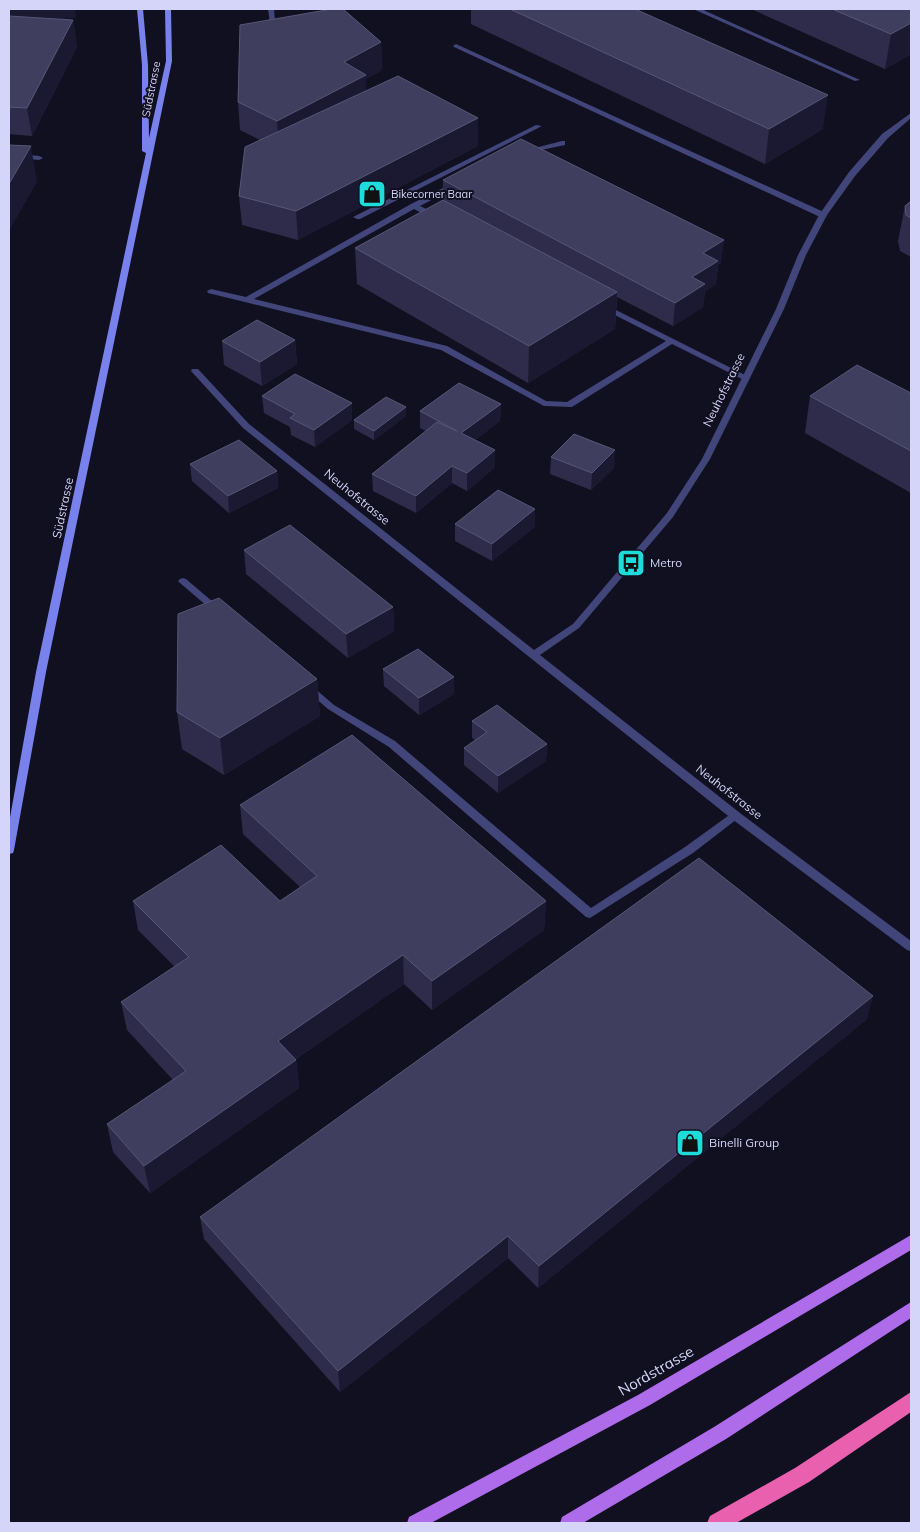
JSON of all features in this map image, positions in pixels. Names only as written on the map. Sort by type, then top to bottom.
[{"type":"highway","points":[[717,1523],[802,1475],[911,1401]]},
{"type":"main road","name":"Südstrasse","points":[[140,9],[145,65],[147,172]]},
{"type":"main road","name":"Südstrasse","points":[[9,850],[41,672],[169,61],[168,9]]},
{"type":"main road","name":"Nordstrasse","points":[[415,1523],[644,1400],[911,1242]]},
{"type":"main road","points":[[568,1523],[720,1433],[911,1309]]},
{"type":"street","points":[[272,9],[274,30]]},
{"type":"street","points":[[696,9],[857,80]]},
{"type":"street","points":[[456,46],[824,215]]},
{"type":"street","name":"Neuhofstrasse","points":[[533,655],[576,626],[670,515],[706,459],[780,309],[802,255],[824,215],[852,174],[880,142],[911,115]]},
{"type":"street","points":[[357,217],[538,126]]},
{"type":"street","points":[[520,153],[562,143]]},
{"type":"street","points":[[9,155],[39,158]]},
{"type":"street","points":[[247,300],[458,182]]},
{"type":"street","points":[[414,206],[440,219]]},
{"type":"street","points":[[211,291],[444,348],[544,403],[569,405],[672,341]]},
{"type":"street","points":[[594,300],[745,377]]},
{"type":"street","name":"Neuhofstrasse","points":[[195,371],[246,426],[736,816],[911,947]]},
{"type":"street","points":[[182,581],[227,619]]},
{"type":"street","points":[[301,682],[331,707],[392,744],[590,914],[689,850],[736,816]]},
{"type":"building","points":[[332,9],[343,9],[381,42],[344,62],[366,75],[277,121],[238,102],[240,25]]},
{"type":"building","points":[[510,9],[635,9],[828,95],[769,129]]},
{"type":"building","points":[[832,9],[911,9],[911,23],[891,34]]},
{"type":"building","points":[[9,16],[73,20],[27,108],[9,107]]},
{"type":"building","points":[[398,76],[478,118],[296,211],[239,196],[245,147]]},
{"type":"building","points":[[521,139],[724,240],[703,253],[718,261],[692,277],[705,284],[675,303],[443,180]]},
{"type":"building","points":[[9,145],[31,146],[9,184]]},
{"type":"building","points":[[443,200],[617,292],[529,346],[355,248]]},
{"type":"building","points":[[911,201],[911,218],[906,215],[905,206]]},
{"type":"building","points":[[257,320],[295,340],[260,362],[222,341]]},
{"type":"building","points":[[857,365],[911,393],[911,451],[810,396]]},
{"type":"building","points":[[295,374],[352,403],[314,430],[290,418],[295,414],[262,396]]},
{"type":"building","points":[[459,383],[501,404],[461,433],[495,450],[467,473],[452,466],[416,496],[372,474],[437,422],[457,431],[420,411]]},
{"type":"building","points":[[386,397],[406,407],[374,431],[354,420]]},
{"type":"building","points":[[574,434],[615,450],[592,473],[551,457]]},
{"type":"building","points":[[239,440],[277,471],[228,496],[190,464]]},
{"type":"building","points":[[498,490],[535,509],[492,544],[455,524]]},
{"type":"building","points":[[290,525],[393,607],[346,634],[244,550]]},
{"type":"building","points":[[219,598],[317,679],[220,738],[177,712],[178,614]]},
{"type":"building","points":[[418,649],[454,677],[419,698],[383,669]]},
{"type":"building","points":[[497,705],[547,744],[498,776],[464,748],[487,732],[472,721]]},
{"type":"building","points":[[352,735],[546,901],[432,981],[403,955],[278,1041],[296,1060],[144,1166],[107,1124],[186,1071],[121,1002],[189,957],[133,901],[221,845],[280,901],[317,876],[240,805]]},
{"type":"building","points":[[699,858],[873,996],[539,1266],[508,1236],[338,1371],[200,1217]]},
{"type":"place","name":"Bikecorner Baar","points":[[372,194]]},
{"type":"place","name":"Metro","points":[[631,563]]},
{"type":"place","name":"Binelli Group","points":[[690,1143]]}]
